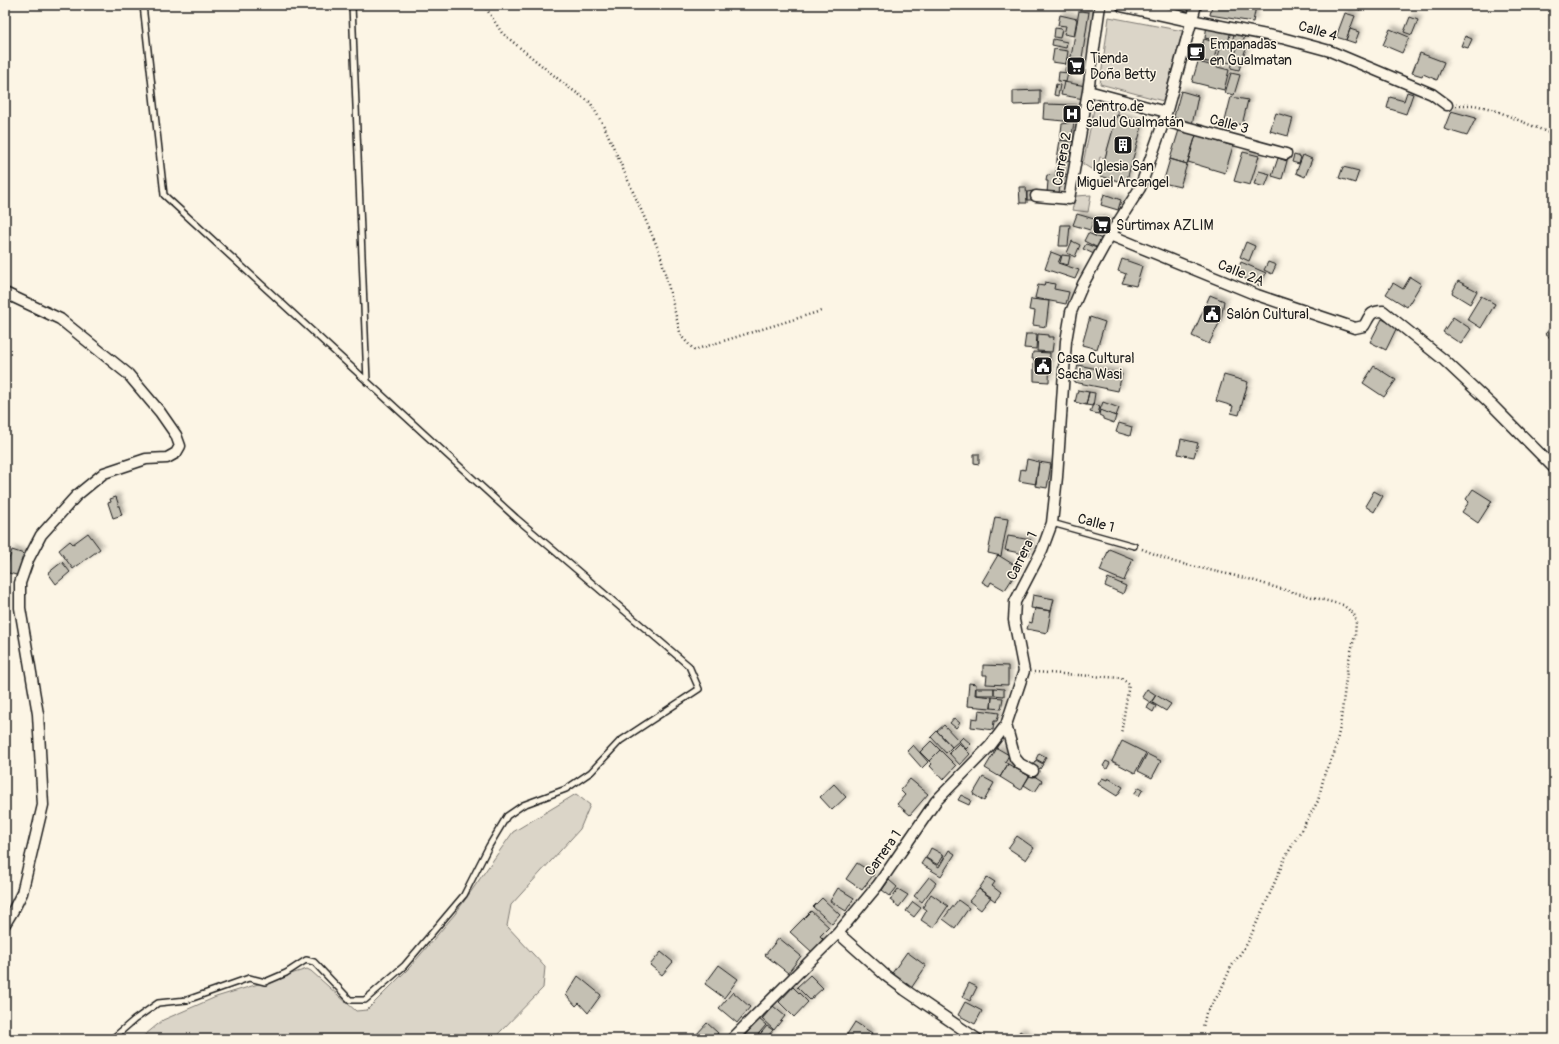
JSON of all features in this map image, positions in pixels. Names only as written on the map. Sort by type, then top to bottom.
[{"type":"street","name":"Carrera 2","points":[[1036,196],[1069,200],[1088,92],[1100,5]]},
{"type":"street","name":"Calle 4","points":[[1123,5],[1282,38],[1330,51],[1432,94],[1447,105]]},
{"type":"street","name":"Carrera 1","points":[[732,1039],[838,933],[878,885],[936,801],[990,746],[1006,725],[1024,671],[1014,620],[1015,602],[1042,550],[1052,523],[1057,478],[1066,342],[1071,312],[1083,284],[1110,235],[1140,188],[1165,117],[1196,5]]},
{"type":"street","name":"Calle 3","points":[[1088,92],[1286,154]]},
{"type":"street","name":"Calle 2A","points":[[1110,235],[1257,296],[1355,328],[1364,326],[1370,314],[1375,311],[1383,311],[1444,360],[1494,407],[1554,468]]},
{"type":"street","points":[[5,293],[60,320],[128,374],[176,435],[180,446],[176,453],[167,458],[146,458],[104,473],[76,496],[41,535],[28,560],[20,583],[20,608],[38,714],[43,805],[22,893],[5,924]]},
{"type":"street","points":[[1006,725],[1015,758],[1020,764],[1033,771]]},
{"type":"street","points":[[838,933],[900,986],[977,1039]]},
{"type":"lane","points":[[112,1039],[134,1020],[158,1003],[186,1000],[249,978],[265,982],[286,973],[306,960],[314,962],[350,1000],[365,1000],[404,966],[464,895],[489,846],[507,816],[523,805],[566,789],[591,772],[620,741],[699,689],[689,666],[516,518],[164,195],[143,5]]},
{"type":"lane","points":[[352,5],[367,382]]},
{"type":"lane","name":"Calle 1","points":[[1052,523],[1134,546]]},
{"type":"path","points":[[484,5],[502,34],[568,87],[590,102],[605,128],[660,253],[681,336],[694,350],[821,311]]},
{"type":"path","points":[[1447,105],[1474,105],[1492,109],[1554,135]]},
{"type":"path","points":[[1134,546],[1174,562],[1249,579],[1343,605],[1354,614],[1356,622],[1355,635],[1348,662],[1340,728],[1334,754],[1326,772],[1318,801],[1285,858],[1247,944],[1231,967],[1220,992],[1206,1014],[1203,1027]]},
{"type":"path","points":[[1024,671],[1121,678],[1129,684],[1121,734]]},
{"type":"shaded area","points":[[1109,17],[1183,31],[1163,101],[1100,84]]},
{"type":"shaded area","points":[[1095,104],[1119,111],[1105,158],[1100,157],[1096,172],[1083,164]]},
{"type":"shaded area","points":[[1091,195],[1088,212],[1072,210],[1076,196]]},
{"type":"shaded area","points":[[576,794],[590,805],[580,829],[511,905],[507,926],[545,967],[543,988],[498,1034],[496,1039],[140,1039],[163,1020],[216,997],[307,969],[356,1011],[367,1010],[410,967],[455,914],[513,832]]},
{"type":"building","points":[[1212,5],[1256,6],[1253,22],[1210,15]]},
{"type":"building","points":[[1347,5],[1362,5],[1360,10]]},
{"type":"building","points":[[1079,11],[1089,12],[1082,58],[1071,57]]},
{"type":"building","points":[[1345,13],[1355,16],[1346,40],[1336,37]]},
{"type":"building","points":[[1060,15],[1077,19],[1074,36],[1064,34],[1066,26],[1058,25]]},
{"type":"building","points":[[1410,17],[1418,20],[1412,35],[1404,32]]},
{"type":"building","points":[[1207,25],[1231,30],[1228,43],[1205,38]]},
{"type":"building","points":[[1055,28],[1062,29],[1060,38],[1054,37]]},
{"type":"building","points":[[1350,29],[1359,32],[1355,43],[1346,40]]},
{"type":"building","points":[[1390,29],[1409,37],[1402,53],[1383,45]]},
{"type":"building","points":[[1235,30],[1246,33],[1242,45],[1232,42]]},
{"type":"building","points":[[1465,36],[1472,39],[1468,48],[1461,46]]},
{"type":"building","points":[[1053,39],[1067,42],[1066,48],[1052,45]]},
{"type":"building","points":[[1204,39],[1218,43],[1213,63],[1198,60]]},
{"type":"building","points":[[1238,45],[1246,48],[1239,70],[1231,68]]},
{"type":"building","points":[[1221,46],[1233,49],[1230,63],[1217,60]]},
{"type":"building","points":[[1054,49],[1068,51],[1066,64],[1052,62]]},
{"type":"building","points":[[1420,53],[1444,62],[1437,80],[1423,74],[1422,76],[1412,73]]},
{"type":"building","points":[[1067,58],[1082,62],[1081,73],[1065,71]]},
{"type":"building","points":[[1198,62],[1229,70],[1224,90],[1192,82]]},
{"type":"building","points":[[1059,72],[1068,73],[1066,82],[1058,81]]},
{"type":"building","points":[[1231,73],[1240,75],[1234,95],[1225,93]]},
{"type":"building","points":[[1064,82],[1086,86],[1084,99],[1061,95]]},
{"type":"building","points":[[1056,84],[1060,85],[1058,96],[1054,95]]},
{"type":"building","points":[[1040,90],[1040,104],[1013,105],[1013,91]]},
{"type":"building","points":[[1181,91],[1198,96],[1192,125],[1173,120]]},
{"type":"building","points":[[1407,92],[1413,94],[1406,114],[1387,108],[1390,97],[1404,101]]},
{"type":"building","points":[[1231,97],[1248,100],[1242,125],[1225,121]]},
{"type":"building","points":[[1044,104],[1077,105],[1074,122],[1043,119]]},
{"type":"building","points":[[1451,111],[1476,118],[1467,136],[1444,129]]},
{"type":"building","points":[[1276,113],[1293,118],[1288,136],[1270,131]]},
{"type":"building","name":"Iglesia San Miguel Arcangel","points":[[1117,115],[1143,123],[1126,183],[1100,176]]},
{"type":"building","points":[[1074,122],[1071,141],[1060,140],[1062,124]]},
{"type":"building","points":[[1179,130],[1196,135],[1187,164],[1170,159]]},
{"type":"building","points":[[1196,135],[1233,146],[1225,173],[1188,162]]},
{"type":"building","points":[[1060,140],[1076,142],[1073,161],[1057,159]]},
{"type":"building","points":[[1243,152],[1259,156],[1250,185],[1234,181]]},
{"type":"building","points":[[1294,155],[1301,157],[1299,164],[1292,162]]},
{"type":"building","points":[[1303,155],[1312,159],[1305,177],[1296,173]]},
{"type":"building","points":[[1278,158],[1287,161],[1282,179],[1272,176]]},
{"type":"building","points":[[1057,159],[1074,161],[1072,175],[1056,173]]},
{"type":"building","points":[[1170,159],[1187,164],[1180,187],[1163,183]]},
{"type":"building","points":[[1343,167],[1359,171],[1355,183],[1339,178]]},
{"type":"building","points":[[1259,171],[1270,174],[1265,187],[1254,184]]},
{"type":"building","points":[[1047,175],[1070,177],[1069,185],[1060,184],[1059,194],[1047,193]]},
{"type":"building","points":[[1019,187],[1026,187],[1027,203],[1020,203]]},
{"type":"building","points":[[1033,191],[1033,200],[1027,200],[1027,192]]},
{"type":"building","points":[[1104,194],[1121,200],[1118,210],[1101,205]]},
{"type":"building","points":[[1077,214],[1094,219],[1090,230],[1073,225]]},
{"type":"building","points":[[1096,217],[1109,221],[1103,231],[1093,228]]},
{"type":"building","points":[[1061,225],[1070,225],[1068,246],[1059,246]]},
{"type":"building","points":[[1088,233],[1102,239],[1098,248],[1084,241]]},
{"type":"building","points":[[1072,241],[1080,245],[1075,257],[1067,253]]},
{"type":"building","points":[[1246,242],[1255,246],[1249,261],[1240,257]]},
{"type":"building","points":[[1086,244],[1097,248],[1094,254],[1083,249]]},
{"type":"building","points":[[1051,252],[1061,256],[1058,263],[1079,270],[1075,279],[1045,269]]},
{"type":"building","points":[[1062,255],[1070,256],[1068,265],[1060,263]]},
{"type":"building","points":[[1122,259],[1142,266],[1136,286],[1122,283],[1126,274],[1118,271]]},
{"type":"building","points":[[1241,262],[1266,273],[1260,286],[1236,274]]},
{"type":"building","points":[[1268,262],[1276,265],[1272,274],[1264,270]]},
{"type":"building","points":[[1410,277],[1421,284],[1407,307],[1386,294],[1393,283],[1403,289]]},
{"type":"building","points":[[1458,281],[1477,291],[1470,304],[1452,293]]},
{"type":"building","points":[[1045,282],[1055,284],[1054,289],[1069,292],[1066,304],[1035,298],[1038,285],[1044,286]]},
{"type":"building","points":[[1210,295],[1224,301],[1221,319],[1209,344],[1192,336]]},
{"type":"building","points":[[1481,296],[1495,304],[1481,328],[1467,319]]},
{"type":"building","points":[[1031,299],[1049,301],[1046,327],[1033,325],[1035,311],[1029,310]]},
{"type":"building","points":[[1090,317],[1105,322],[1097,349],[1082,345]]},
{"type":"building","points":[[1453,317],[1471,329],[1461,344],[1443,332]]},
{"type":"building","points":[[1382,319],[1397,327],[1386,350],[1370,342]]},
{"type":"building","points":[[1554,324],[1554,341],[1545,334]]},
{"type":"building","points":[[1026,334],[1037,334],[1036,349],[1024,348]]},
{"type":"building","points":[[1038,334],[1054,337],[1052,352],[1037,351]]},
{"type":"building","points":[[1033,352],[1050,353],[1049,382],[1034,381],[1034,359],[1032,359]]},
{"type":"building","points":[[1078,365],[1122,374],[1118,391],[1074,382]]},
{"type":"building","points":[[1374,366],[1396,380],[1384,397],[1363,383]]},
{"type":"building","points":[[1224,375],[1248,382],[1239,415],[1231,413],[1233,406],[1216,401]]},
{"type":"building","points":[[1078,390],[1089,392],[1086,405],[1075,402]]},
{"type":"building","points":[[1089,392],[1095,393],[1093,406],[1086,405]]},
{"type":"building","points":[[1103,402],[1119,408],[1116,416],[1100,410]]},
{"type":"building","points":[[1093,404],[1100,406],[1098,414],[1090,412]]},
{"type":"building","points":[[1100,410],[1116,416],[1114,423],[1103,419],[1103,417],[1099,415]]},
{"type":"building","points":[[1119,423],[1132,427],[1130,436],[1116,432]]},
{"type":"building","points":[[1181,439],[1198,443],[1194,457],[1178,454]]},
{"type":"building","points":[[974,454],[979,454],[979,464],[974,463]]},
{"type":"building","points":[[1027,459],[1039,462],[1036,484],[1019,481],[1021,469],[1025,470]]},
{"type":"building","points":[[1039,462],[1051,464],[1047,488],[1035,486]]},
{"type":"building","points":[[1473,489],[1492,501],[1478,523],[1462,512],[1469,502],[1466,499]]},
{"type":"building","points":[[1374,491],[1383,496],[1374,512],[1365,506]]},
{"type":"building","points":[[116,497],[122,515],[113,518],[108,503],[111,502],[110,499]]},
{"type":"building","points":[[995,517],[1008,519],[1001,556],[988,553]]},
{"type":"building","points":[[88,533],[100,549],[73,569],[59,550],[70,541],[73,544]]},
{"type":"building","points":[[1008,536],[1031,540],[1029,555],[1005,550]]},
{"type":"building","points":[[1109,549],[1133,559],[1124,581],[1100,571]]},
{"type":"building","points":[[12,550],[27,555],[20,576],[5,572]]},
{"type":"building","points":[[998,555],[1019,568],[1005,590],[991,582],[989,586],[982,582]]},
{"type":"building","points":[[62,562],[70,572],[56,584],[48,573]]},
{"type":"building","points":[[1108,578],[1126,586],[1123,594],[1105,586]]},
{"type":"building","points":[[1033,595],[1054,599],[1051,611],[1031,608]]},
{"type":"building","points":[[1035,608],[1051,611],[1047,633],[1027,629],[1029,622],[1032,623]]},
{"type":"building","points":[[983,665],[1008,666],[1008,685],[986,684],[987,675],[983,675]]},
{"type":"building","points":[[969,683],[976,684],[975,695],[992,697],[991,708],[967,706]]},
{"type":"building","points":[[976,688],[994,688],[994,695],[976,695]]},
{"type":"building","points":[[994,688],[1004,689],[1004,696],[994,695]]},
{"type":"building","points":[[1147,689],[1156,695],[1151,703],[1142,697]]},
{"type":"building","points":[[1156,695],[1171,704],[1166,711],[1151,702]]},
{"type":"building","points":[[992,697],[1003,698],[1001,709],[991,708]]},
{"type":"building","points":[[1150,703],[1156,706],[1153,712],[1147,708]]},
{"type":"building","points":[[979,710],[999,713],[997,721],[994,721],[993,730],[971,727],[972,718],[978,719]]},
{"type":"building","points":[[954,718],[960,723],[956,728],[950,723]]},
{"type":"building","points":[[944,725],[959,741],[952,747],[937,731]]},
{"type":"building","points":[[937,731],[952,747],[946,753],[931,737]]},
{"type":"building","points":[[963,737],[971,744],[966,749],[959,741]]},
{"type":"building","points":[[931,741],[940,750],[929,761],[920,752]]},
{"type":"building","points":[[1122,741],[1146,753],[1135,773],[1112,761]]},
{"type":"building","points":[[959,743],[970,754],[960,765],[949,753]]},
{"type":"building","points":[[913,745],[928,762],[922,768],[907,751]]},
{"type":"building","points":[[997,748],[1009,755],[1005,762],[1008,764],[1000,777],[985,768]]},
{"type":"building","points":[[940,750],[956,766],[943,780],[930,766],[932,764],[929,761]]},
{"type":"building","points":[[1039,753],[1046,757],[1043,763],[1036,759]]},
{"type":"building","points":[[1147,754],[1161,761],[1152,778],[1138,771]]},
{"type":"building","points":[[1036,760],[1043,764],[1040,769],[1033,765]]},
{"type":"building","points":[[1106,761],[1110,763],[1107,769],[1103,766]]},
{"type":"building","points":[[1008,764],[1029,776],[1021,790],[1000,777]]},
{"type":"building","points":[[1031,774],[1042,781],[1035,792],[1024,785]]},
{"type":"building","points":[[983,777],[994,783],[984,801],[973,794]]},
{"type":"building","points":[[1102,778],[1107,780],[1108,778],[1123,787],[1117,796],[1098,784]]},
{"type":"building","points":[[910,779],[928,794],[910,815],[897,804],[905,795],[900,790]]},
{"type":"building","points":[[834,784],[846,797],[832,810],[820,797]]},
{"type":"building","points":[[1139,787],[1143,789],[1139,796],[1134,794]]},
{"type":"building","points":[[961,795],[971,800],[969,805],[958,800]]},
{"type":"building","points":[[1017,836],[1034,848],[1026,860],[1008,848]]},
{"type":"building","points":[[931,848],[944,855],[938,865],[926,858]]},
{"type":"building","points":[[949,850],[955,854],[941,876],[921,864],[925,858],[939,867]]},
{"type":"building","points":[[857,863],[874,874],[862,890],[846,879]]},
{"type":"building","points":[[929,877],[936,883],[922,902],[914,896]]},
{"type":"building","points":[[987,877],[995,882],[992,886],[1001,893],[995,901],[979,889]]},
{"type":"building","points":[[889,880],[897,887],[890,896],[882,890]]},
{"type":"building","points":[[838,888],[854,898],[846,911],[830,901]]},
{"type":"building","points":[[898,889],[908,895],[899,907],[890,900]]},
{"type":"building","points":[[979,889],[991,897],[981,910],[969,901]]},
{"type":"building","points":[[931,894],[948,906],[933,928],[921,920],[927,910],[923,907]]},
{"type":"building","points":[[822,898],[840,915],[832,924],[813,907]]},
{"type":"building","points":[[958,900],[969,908],[955,928],[943,919]]},
{"type":"building","points":[[913,902],[921,908],[914,917],[906,911]]},
{"type":"building","points":[[811,911],[829,927],[820,936],[823,939],[812,952],[790,932]]},
{"type":"building","points":[[779,938],[801,956],[788,973],[765,955]]},
{"type":"building","points":[[661,952],[673,962],[662,975],[650,965]]},
{"type":"building","points":[[907,952],[926,966],[910,990],[890,976]]},
{"type":"building","points":[[719,965],[738,979],[724,998],[705,984]]},
{"type":"building","points":[[810,975],[823,988],[810,1000],[797,987]]},
{"type":"building","points":[[578,976],[601,995],[588,1013],[579,1003],[576,1006],[566,995]]},
{"type":"building","points":[[969,983],[977,987],[970,1001],[962,997]]},
{"type":"building","points":[[793,987],[808,1002],[794,1017],[779,1002]]},
{"type":"building","points":[[733,992],[750,1007],[737,1023],[719,1008]]},
{"type":"building","points":[[965,1002],[982,1011],[975,1024],[958,1015]]},
{"type":"building","points":[[773,1006],[785,1016],[774,1030],[762,1019]]},
{"type":"building","points":[[759,1019],[766,1025],[754,1039],[751,1039],[746,1034]]},
{"type":"building","points":[[855,1022],[872,1033],[868,1039],[844,1039]]},
{"type":"building","points":[[707,1023],[718,1033],[713,1039],[701,1039],[696,1035]]},
{"type":"building","points":[[767,1026],[773,1030],[766,1039],[756,1039]]},
{"type":"building","points":[[1020,1031],[1031,1039],[1015,1039]]},
{"type":"place","name":"Empanadas en Gualmatan","points":[[1196,52]]},
{"type":"place","name":"Tienda Doña Betty","points":[[1076,66]]},
{"type":"place","name":"Centro de salud Gualmatán","points":[[1072,114]]},
{"type":"place","name":"Iglesia San Miguel Arcangel","points":[[1123,145]]},
{"type":"place","name":"Surtimax AZLIM","points":[[1102,225]]},
{"type":"place","name":"Salón Cultural","points":[[1212,314]]},
{"type":"place","name":"Casa Cultural Sacha Wasi","points":[[1043,366]]}]
